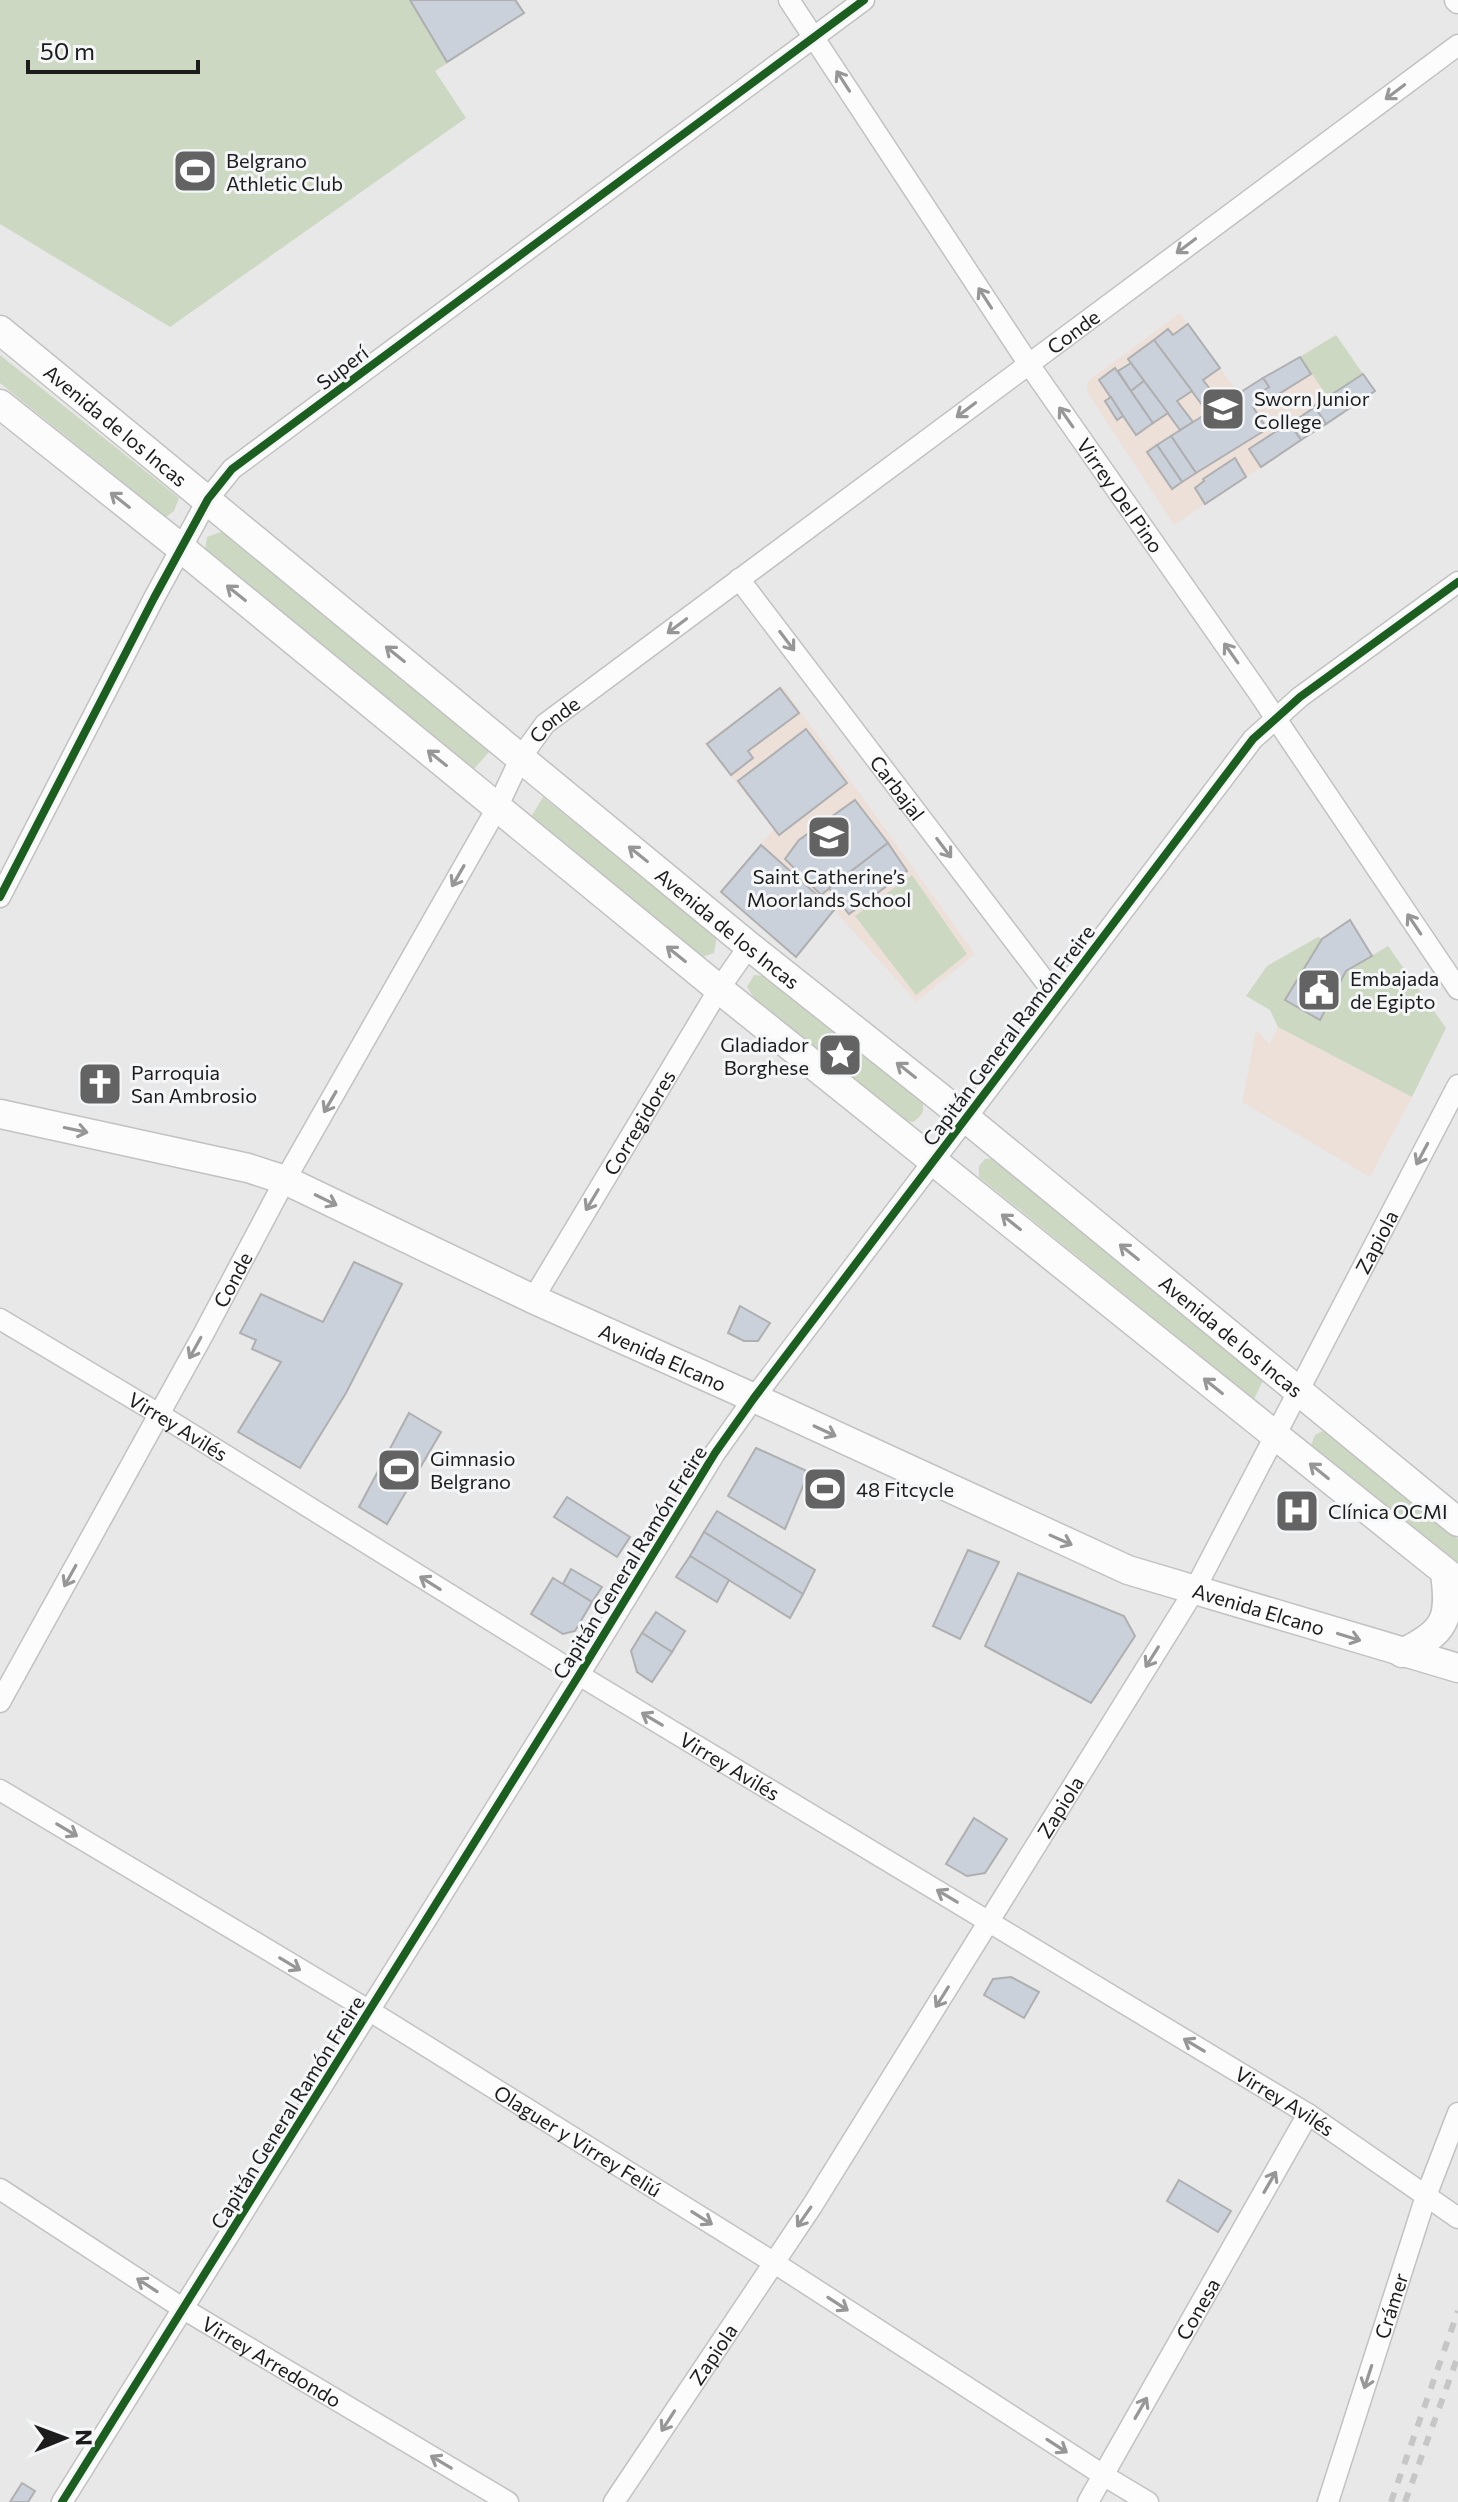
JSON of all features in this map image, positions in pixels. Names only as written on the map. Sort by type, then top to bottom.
[{"type":"main road","name":"Avenida de los Incas","points":[[0,330],[749,946],[967,1119],[1458,1522]]},
{"type":"main road","points":[[0,404],[181,548],[719,989],[1452,1578],[1447,1613],[1438,1629],[1421,1644],[1402,1653]]},
{"type":"main road","name":"Avenida Elcano","points":[[0,1114],[248,1168],[285,1180],[533,1299],[1128,1570],[1458,1668]]},
{"type":"street","name":"Virrey Del Pino","points":[[789,0],[1028,363],[1275,718],[1458,989]]},
{"type":"street","name":"Superí","points":[[0,897],[181,548],[208,499],[232,469],[864,0]]},
{"type":"street","name":"Conde","points":[[0,1702],[285,1180],[497,808],[521,757],[545,724],[1458,45]]},
{"type":"street","name":"Carbajal","points":[[739,579],[1057,997]]},
{"type":"street","name":"Capitán General Ramón Freire","points":[[62,2502],[715,1453],[754,1398],[1253,739],[1300,697],[1458,582]]},
{"type":"street","name":"Corregidores","points":[[533,1299],[719,989],[749,946]]},
{"type":"street","name":"Zapiola","points":[[614,2502],[812,2206],[1194,1591],[1458,1085]]},
{"type":"street","name":"Virrey Avilés","points":[[0,1319],[579,1675],[1308,2114],[1458,2218]]},
{"type":"street","name":"Olaguer y Virrey Feliú","points":[[0,1790],[370,2011],[773,2262],[1148,2502]]},
{"type":"street","name":"Crámer","points":[[1328,2502],[1426,2196],[1458,2113]]},
{"type":"street","name":"Conesa","points":[[1088,2502],[1308,2114]]},
{"type":"street","name":"Virrey Arredondo","points":[[0,2189],[182,2308],[508,2502]]},
{"type":"shaded area","name":"Sworn Junior College","points":[[1180,313],[1238,393],[1336,335],[1375,391],[1174,525],[1087,392],[1088,381]]},
{"type":"shaded area","name":"Saint Catherine’s Moorlands School","points":[[783,687],[975,954],[916,1002],[834,910],[796,957],[721,892],[774,829],[704,743]]},
{"type":"shaded area","points":[[1278,1027],[1412,1097],[1370,1177],[1242,1102],[1256,1030],[1270,1044]]},
{"type":"green space","name":"Belgrano Athletic Club","points":[[0,0],[517,0],[525,13],[435,71],[466,118],[170,327],[0,224]]},
{"type":"green space","points":[[1336,335],[1363,374],[1328,397],[1300,357]]},
{"type":"green space","points":[[0,355],[179,498],[174,511],[166,517],[0,383]]},
{"type":"green space","points":[[225,532],[489,752],[474,769],[205,550],[207,537]]},
{"type":"green space","points":[[543,797],[717,936],[714,953],[699,958],[530,819]]},
{"type":"green space","points":[[912,875],[967,954],[916,995],[855,916]]},
{"type":"green space","points":[[1318,937],[1322,939],[1285,1000],[1320,1020],[1346,971],[1388,946],[1446,1028],[1412,1097],[1278,1027],[1270,1010],[1246,996],[1267,966]]},
{"type":"green space","points":[[754,975],[764,976],[921,1097],[923,1111],[919,1117],[913,1122],[905,1121],[758,1004],[747,987]]},
{"type":"green space","points":[[997,1158],[1265,1377],[1254,1399],[979,1177],[979,1166],[985,1159]]},
{"type":"green space","points":[[1323,1431],[1458,1539],[1458,1563],[1310,1448],[1315,1435]]},
{"type":"building","points":[[410,0],[515,0],[524,13],[447,62]]},
{"type":"building","points":[[1188,324],[1220,368],[1203,380],[1222,404],[1208,413],[1154,340],[1168,329],[1173,335]]},
{"type":"building","points":[[1154,340],[1192,391],[1177,401],[1193,422],[1180,430],[1128,359]]},
{"type":"building","points":[[1300,357],[1311,374],[1266,402],[1260,393],[1269,387],[1263,378]]},
{"type":"building","points":[[1131,363],[1144,381],[1131,391],[1118,371]]},
{"type":"building","points":[[1115,368],[1153,423],[1136,435],[1099,380]]},
{"type":"building","points":[[1363,374],[1375,391],[1326,424],[1314,406]]},
{"type":"building","points":[[1263,378],[1269,387],[1260,393],[1264,400],[1253,407],[1267,429],[1196,473],[1171,436]]},
{"type":"building","points":[[1144,381],[1168,413],[1153,423],[1131,391]]},
{"type":"building","points":[[1111,397],[1123,416],[1117,420],[1105,401]]},
{"type":"building","points":[[1315,407],[1326,424],[1301,440],[1290,424]]},
{"type":"building","points":[[1289,423],[1301,440],[1261,467],[1249,449]]},
{"type":"building","points":[[1171,436],[1196,473],[1182,482],[1157,445]]},
{"type":"building","points":[[1157,445],[1182,482],[1172,489],[1147,452]]},
{"type":"building","points":[[1235,458],[1246,477],[1205,504],[1195,488]]},
{"type":"building","points":[[780,688],[799,713],[748,751],[753,758],[731,775],[707,744]]},
{"type":"building","points":[[806,729],[847,783],[779,835],[738,781]]},
{"type":"building","points":[[855,800],[888,843],[821,895],[785,859],[799,840]]},
{"type":"building","points":[[888,843],[907,871],[849,914],[829,888]]},
{"type":"building","points":[[761,845],[834,910],[796,957],[721,892]]},
{"type":"building","points":[[1350,920],[1372,956],[1346,971],[1320,1020],[1285,1000],[1322,939]]},
{"type":"building","points":[[354,1262],[402,1284],[346,1393],[300,1468],[238,1432],[281,1362],[252,1349],[256,1340],[240,1333],[261,1294],[323,1322]]},
{"type":"building","points":[[740,1306],[770,1323],[758,1341],[744,1341],[728,1333]]},
{"type":"building","name":"Gimnasio Belgrano","points":[[409,1413],[441,1432],[387,1524],[359,1507]]},
{"type":"building","points":[[756,1448],[809,1472],[785,1529],[728,1496]]},
{"type":"building","points":[[567,1497],[630,1537],[617,1557],[554,1517]]},
{"type":"building","points":[[717,1511],[815,1570],[803,1594],[704,1532]]},
{"type":"building","points":[[704,1532],[803,1594],[790,1618],[690,1556]]},
{"type":"building","points":[[968,1550],[999,1562],[960,1639],[933,1626]]},
{"type":"building","points":[[690,1556],[729,1580],[717,1602],[676,1577]]},
{"type":"building","points":[[571,1569],[602,1587],[592,1602],[563,1584]]},
{"type":"building","points":[[1018,1573],[1124,1616],[1135,1636],[1091,1703],[985,1646]]},
{"type":"building","points":[[553,1578],[592,1602],[575,1631],[563,1634],[531,1614]]},
{"type":"building","points":[[656,1612],[685,1631],[672,1652],[642,1633]]},
{"type":"building","points":[[642,1633],[672,1652],[652,1682],[637,1672],[631,1651]]},
{"type":"building","points":[[974,1818],[1007,1839],[985,1873],[967,1876],[946,1864]]},
{"type":"building","points":[[1011,1977],[1039,1992],[1024,2018],[984,1995],[993,1979]]},
{"type":"building","points":[[1179,2180],[1231,2211],[1218,2232],[1167,2201]]},
{"type":"building","points":[[22,2483],[35,2491],[28,2502],[10,2502]]},
{"type":"railway","points":[[1391,2502],[1458,2311]]},
{"type":"railway","points":[[1405,2502],[1458,2356]]},
{"type":"cycle path","points":[[0,897],[154,598],[208,499],[232,469],[864,0]]},
{"type":"cycle path","points":[[62,2502],[715,1453],[754,1398],[1253,739],[1300,697],[1458,582]]},
{"type":"place","name":"Belgrano Athletic Club","points":[[195,171]]},
{"type":"place","name":"Sworn Junior College","points":[[1223,409]]},
{"type":"place","name":"Saint Catherine’s Moorlands School","points":[[829,837]]},
{"type":"place","name":"Embajada de Egipto","points":[[1319,990]]},
{"type":"place","name":"Gladiador Borghese","points":[[840,1055]]},
{"type":"place","name":"Parroquia San Ambrosio","points":[[100,1084]]},
{"type":"place","name":"Gimnasio Belgrano","points":[[399,1470]]},
{"type":"place","name":"48 Fitcycle","points":[[825,1489]]},
{"type":"place","name":"Clínica OCMI","points":[[1297,1511]]}]
